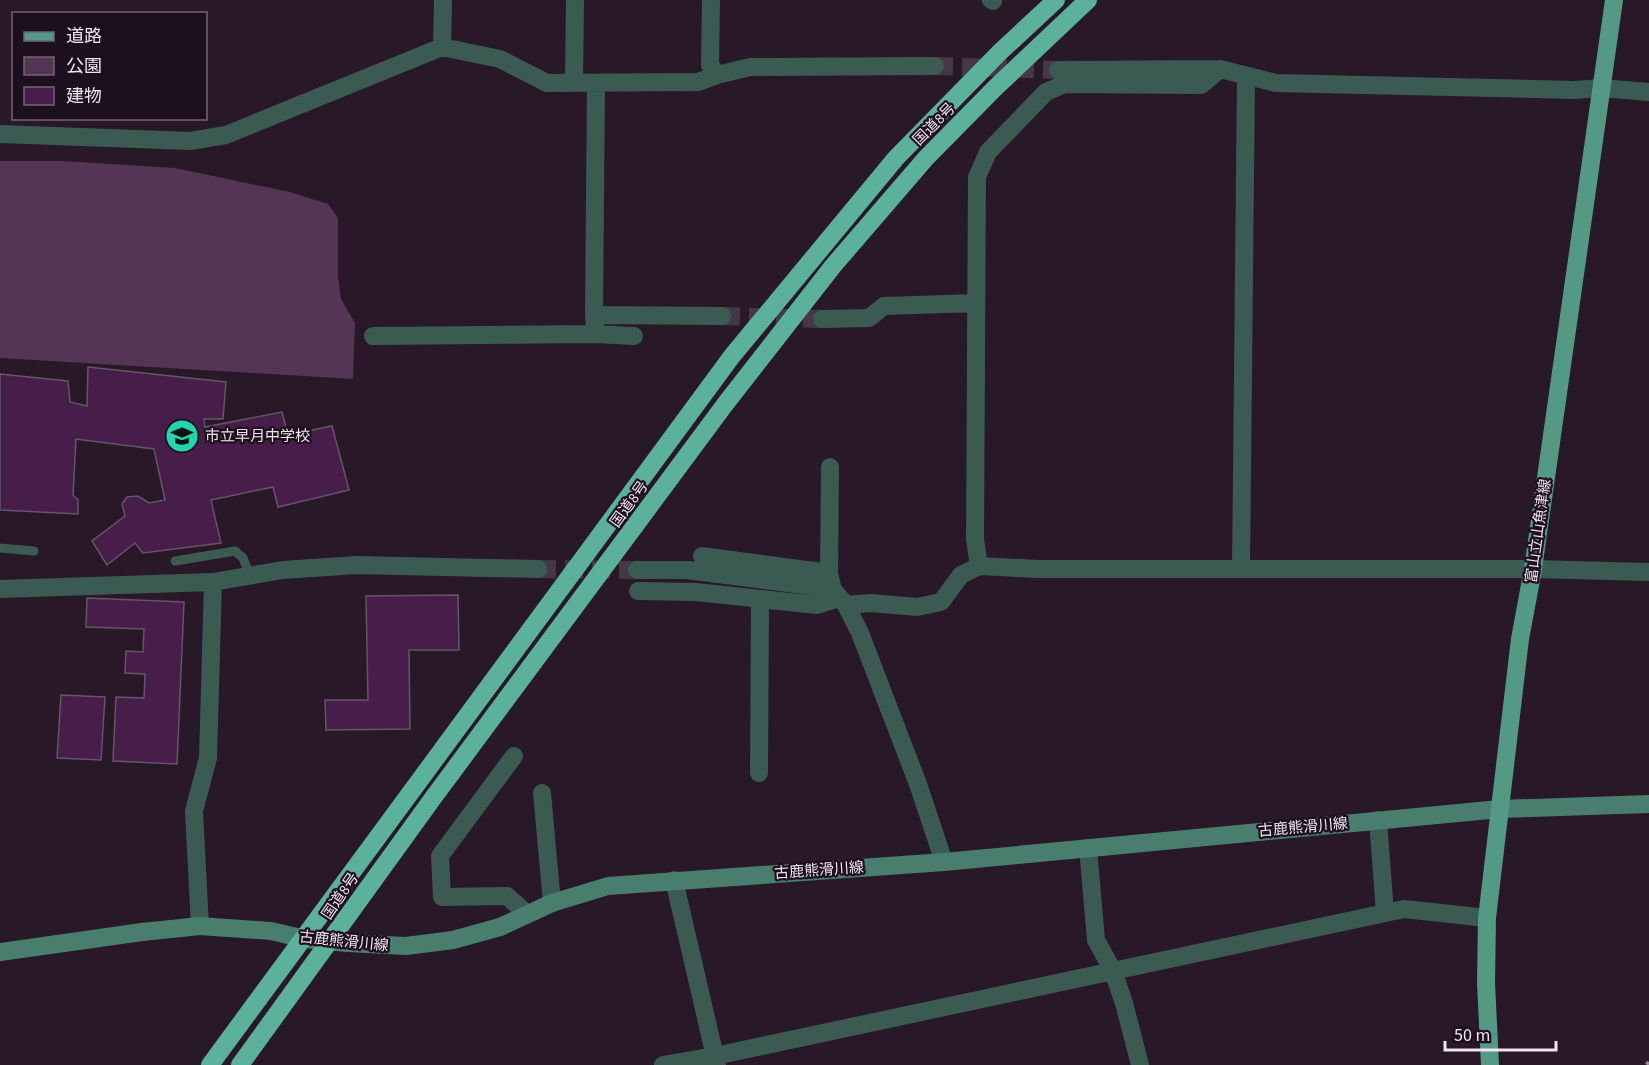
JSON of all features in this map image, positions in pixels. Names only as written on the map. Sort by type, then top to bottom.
[{"type":"highway","name":"国道8号","points":[[210,1065],[725,366],[780,296],[896,158],[1000,52],[1056,0]]},
{"type":"highway","name":"国道8号","points":[[240,1065],[331,941],[368,886],[726,403],[832,266],[926,158],[995,88],[1088,0]]},
{"type":"main road","name":"富山立山魚津線","points":[[1490,1065],[1486,983],[1487,918],[1520,639],[1533,569],[1614,0]]},
{"type":"main road","name":"古鹿熊滑川線","points":[[0,952],[200,926],[271,931],[305,939],[406,946],[453,940],[500,927],[552,903],[608,886],[944,862],[1500,809],[1649,804]]},
{"type":"street","points":[[442,47],[443,0]]},
{"type":"street","points":[[574,83],[575,0]]},
{"type":"street","points":[[711,0],[710,65],[717,75]]},
{"type":"street","points":[[0,134],[190,141],[226,135],[442,47],[500,59],[548,83],[698,82],[750,67],[935,66]]},
{"type":"street","points":[[1058,70],[1220,69],[1276,83],[1574,90],[1602,88],[1649,92]]},
{"type":"street","points":[[980,566],[975,539],[977,177],[988,152],[1046,92],[1065,84],[1202,86],[1220,69]]},
{"type":"street","points":[[1241,569],[1246,76]]},
{"type":"street","points":[[596,82],[594,315],[596,334]]},
{"type":"street","points":[[822,319],[869,318],[884,306],[976,303]]},
{"type":"street","points":[[594,315],[722,316]]},
{"type":"street","points":[[373,336],[596,334],[634,336]]},
{"type":"street","points":[[830,467],[837,592],[860,633],[918,783],[944,862]]},
{"type":"street","points":[[702,556],[837,592]]},
{"type":"street","points":[[0,589],[213,582],[283,570],[357,565],[538,569]]},
{"type":"street","points":[[637,570],[687,570],[811,585],[872,603],[917,607],[941,602],[961,575],[980,566],[1038,569],[1533,569],[1649,572]]},
{"type":"street","points":[[200,926],[194,811],[208,758],[213,582]]},
{"type":"street","points":[[639,591],[696,591],[817,605],[837,592]]},
{"type":"street","points":[[759,773],[760,599]]},
{"type":"street","points":[[514,756],[440,856],[442,897],[507,896],[526,914]]},
{"type":"street","points":[[542,793],[552,903]]},
{"type":"street","points":[[1378,820],[1385,913]]},
{"type":"street","points":[[1088,848],[1096,940],[1113,971],[1140,1065]]},
{"type":"street","points":[[674,880],[716,1060]]},
{"type":"street","points":[[663,1065],[716,1060],[1113,971],[1404,909],[1487,918]]},
{"type":"lane","points":[[0,548],[34,551]]},
{"type":"lane","points":[[175,561],[236,551],[243,558],[250,576]]},
{"type":"green space","points":[[0,161],[63,161],[175,168],[290,192],[328,204],[338,218],[338,277],[341,299],[355,323],[353,379],[0,358]]},
{"type":"building","points":[[88,367],[226,382],[223,419],[204,419],[205,427],[282,412],[288,435],[332,426],[349,490],[278,507],[273,487],[211,500],[221,543],[143,553],[135,543],[107,565],[92,541],[125,516],[122,504],[127,497],[138,496],[149,503],[165,500],[154,449],[76,439],[73,495],[78,500],[78,514],[0,510],[0,374],[68,381],[70,402],[87,406]]},
{"type":"building","points":[[458,595],[459,650],[409,650],[410,729],[326,730],[325,700],[368,700],[366,596]]},
{"type":"building","points":[[87,598],[184,602],[177,764],[113,761],[116,697],[144,698],[145,674],[125,673],[126,651],[143,652],[144,629],[86,627]]},
{"type":"building","points":[[61,695],[105,697],[101,760],[57,758]]},
{"type":"tunnel","points":[[935,66],[1058,70]]},
{"type":"tunnel","points":[[722,316],[822,319]]},
{"type":"tunnel","points":[[538,569],[637,570]]},
{"type":"place","name":"市立早月中学校","points":[[182,436]]}]
